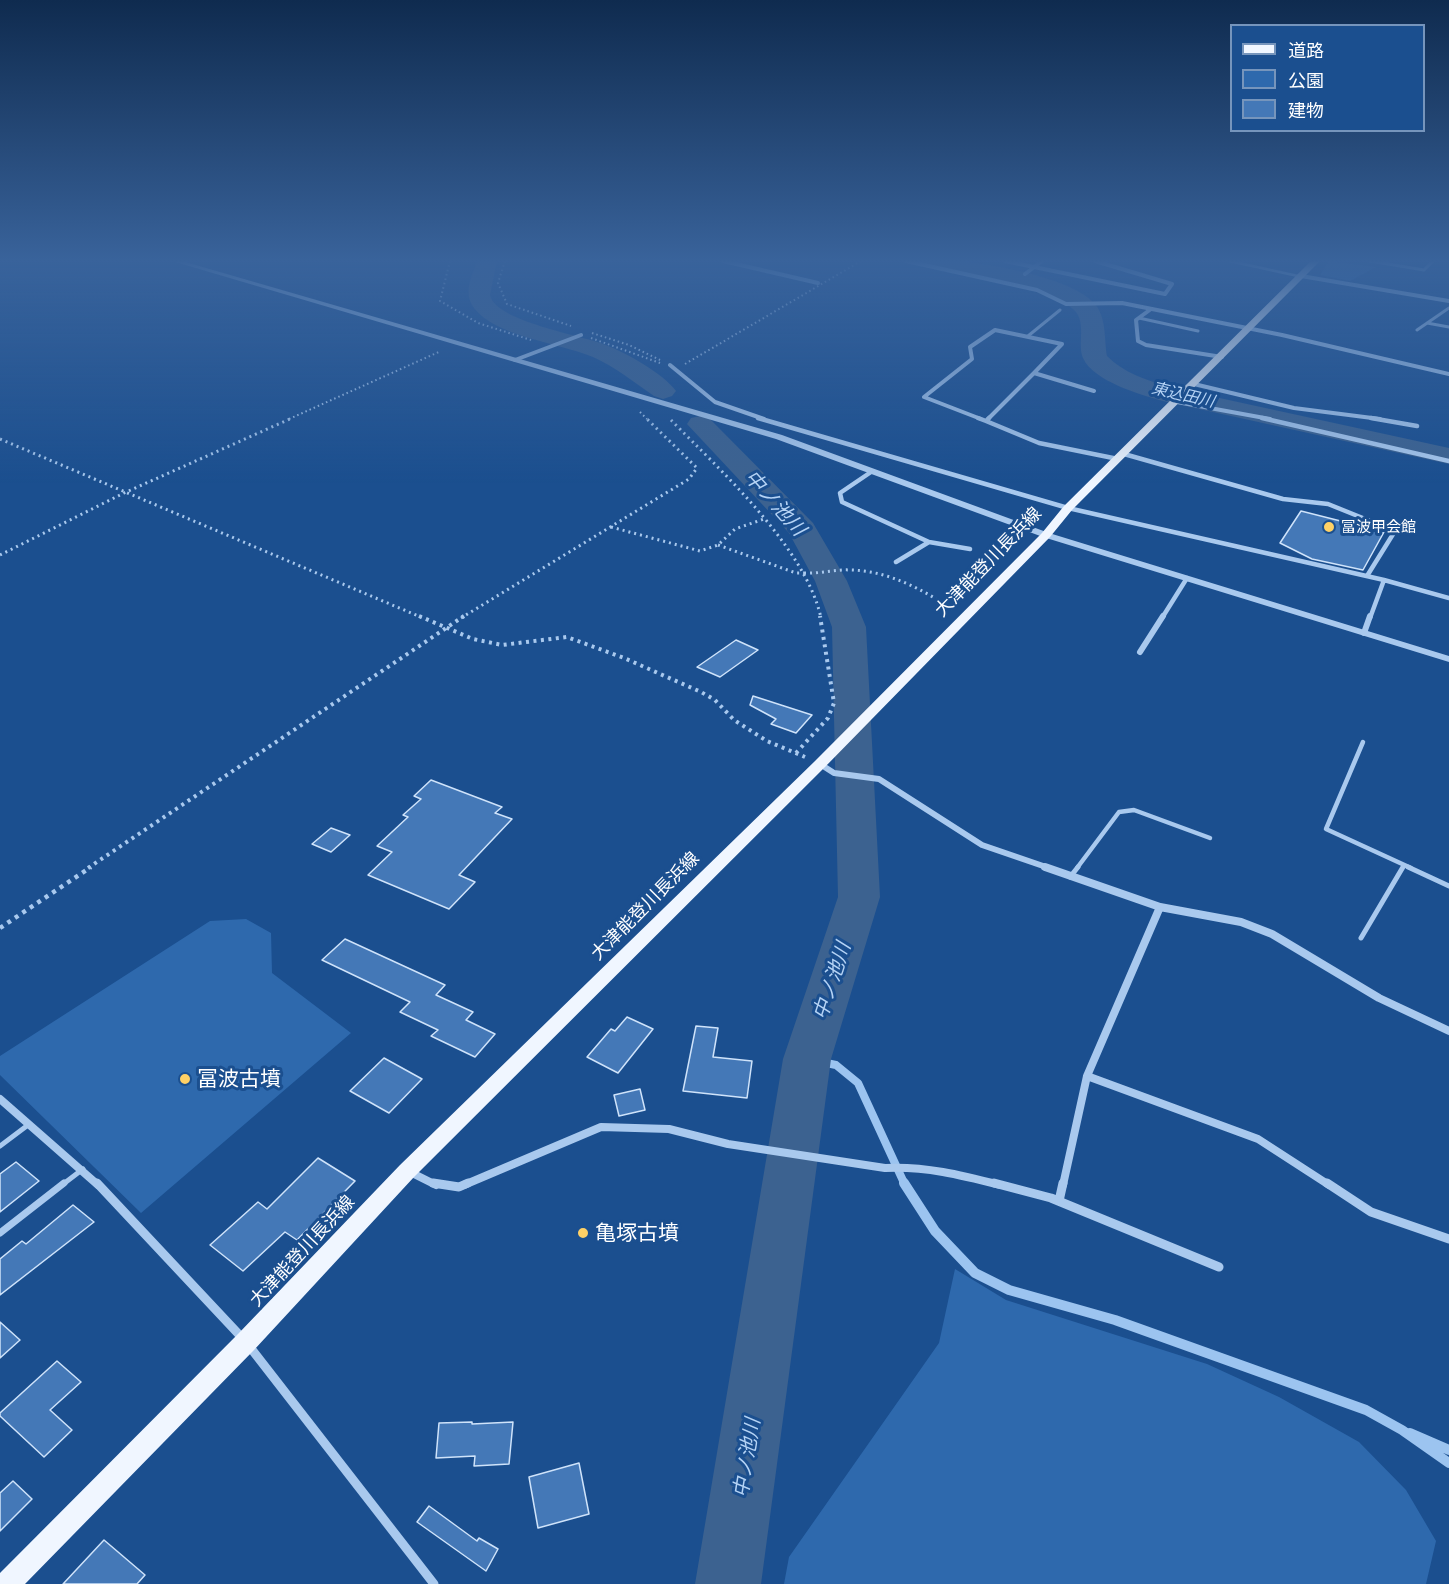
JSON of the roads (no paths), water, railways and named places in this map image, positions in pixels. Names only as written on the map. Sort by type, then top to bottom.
[{"type":"main road","name":"大津能登川長浜線","points":[[6,1584],[246,1342],[407,1171],[828,763],[889,693],[1046,535],[1068,508],[1243,335]]},
{"type":"street","points":[[426,335],[778,436],[1046,535],[1449,659]]},
{"type":"street","points":[[515,360],[580,335]]},
{"type":"street","points":[[987,335],[970,346],[972,359],[924,397],[1040,443],[1121,457],[1283,499],[1328,504],[1395,531],[1367,576]]},
{"type":"street","points":[[986,422],[1062,344],[1022,335]]},
{"type":"street","points":[[1137,335],[1138,341],[1146,345],[1222,357]]},
{"type":"street","points":[[1270,335],[1449,374]]},
{"type":"street","points":[[670,365],[715,402],[732,410],[1068,508],[1384,580],[1449,598]]},
{"type":"street","points":[[1034,373],[1094,391]]},
{"type":"street","points":[[1191,387],[1293,408],[1340,412],[1417,426]]},
{"type":"street","points":[[1178,401],[1280,421],[1449,461]]},
{"type":"street","points":[[871,472],[840,493],[842,502],[929,542],[970,549]]},
{"type":"street","points":[[896,562],[929,542]]},
{"type":"street","points":[[1140,652],[1187,578]]},
{"type":"street","points":[[1364,633],[1384,580]]},
{"type":"street","points":[[828,763],[879,779],[982,845],[1160,907],[1241,922],[1272,934],[1379,998],[1449,1031]]},
{"type":"street","points":[[1059,1201],[1087,1076],[1160,907]]},
{"type":"street","points":[[1087,1076],[1258,1139],[1371,1212],[1449,1239]]},
{"type":"street","points":[[0,1099],[28,1125],[83,1169],[246,1342],[434,1584]]},
{"type":"street","points":[[407,1171],[438,1186],[459,1187],[601,1127],[669,1129],[822,1159],[885,1168],[910,1167],[950,1172],[1059,1201],[1219,1267]]},
{"type":"lane","points":[[1363,742],[1326,829],[1403,867],[1449,886]]},
{"type":"lane","points":[[1070,877],[1119,812],[1134,810],[1210,838]]},
{"type":"lane","points":[[1361,938],[1403,867]]},
{"type":"lane","points":[[0,1146],[28,1125]]},
{"type":"lane","points":[[0,1233],[83,1169]]},
{"type":"waterway","name":"中ノ池川","points":[[549,335],[606,354],[663,391]]},
{"type":"waterway","name":"東込田川","points":[[1093,335],[1095,358],[1110,371],[1135,384],[1163,393],[1449,456]]},
{"type":"waterway","name":"中ノ池川","points":[[700,424],[802,529],[831,581],[849,627],[859,897],[807,1059],[728,1584]]},
{"type":"waterway","points":[[807,1059],[836,1065],[858,1083],[904,1183]]},
{"type":"waterway","points":[[904,1183],[935,1231],[975,1273],[1009,1290],[1115,1320],[1366,1410],[1402,1430],[1449,1463]]},
{"type":"waterway","points":[[1410,1433],[1449,1450]]},
{"type":"place","name":"冨波甲会館","points":[[1329,527]]},
{"type":"place","name":"冨波古墳","points":[[185,1079]]},
{"type":"place","name":"亀塚古墳","points":[[583,1233]]}]
